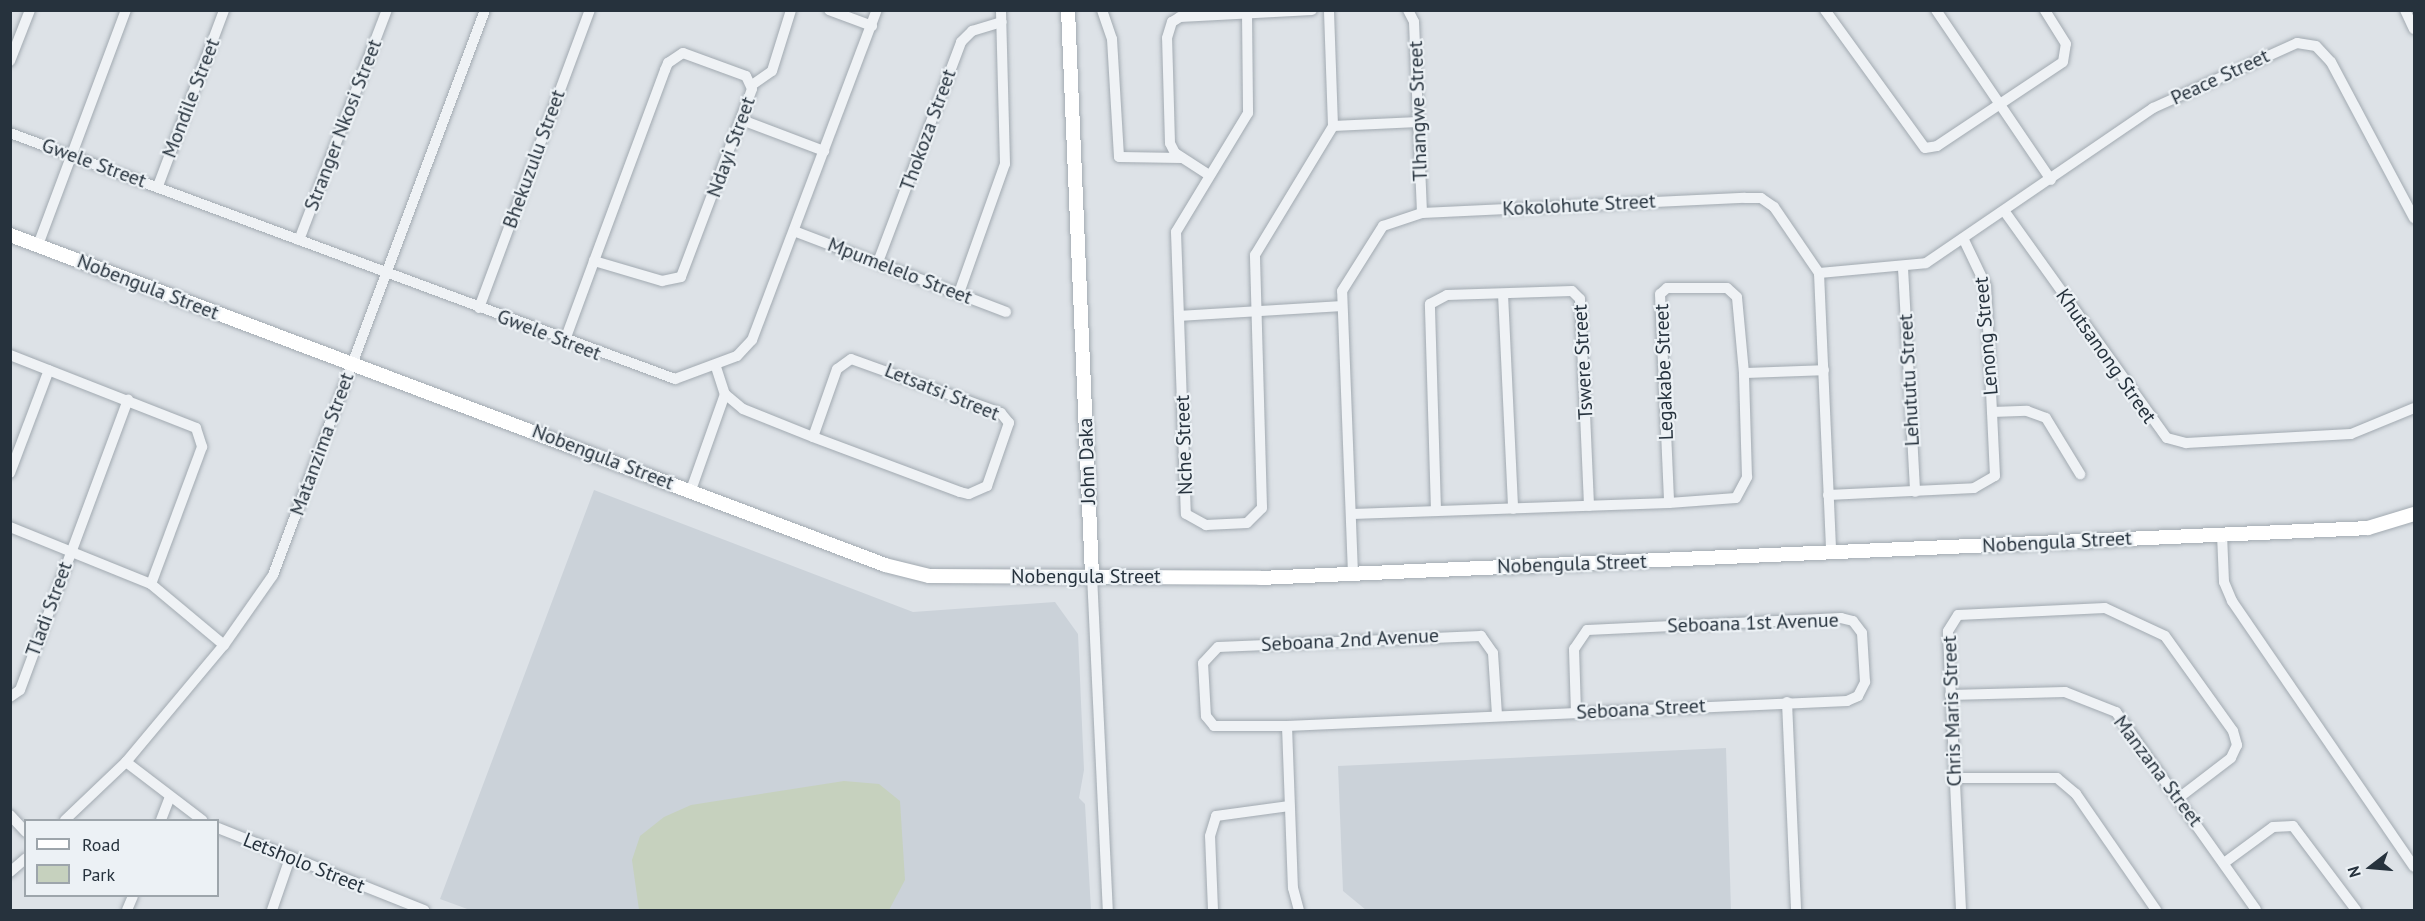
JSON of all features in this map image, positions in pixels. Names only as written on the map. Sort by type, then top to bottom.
[{"type":"street","points":[[10,61],[30,10]]},
{"type":"street","points":[[38,245],[126,10]]},
{"type":"street","name":"Mondile Street","points":[[158,186],[224,10]]},
{"type":"street","name":"Stranger Nkosi Street","points":[[299,240],[387,10]]},
{"type":"street","name":"Matanzima Street","points":[[66,819],[126,762],[224,645],[273,574],[384,273],[485,10]]},
{"type":"street","name":"Bhekuzulu Street","points":[[478,308],[590,10]]},
{"type":"street","points":[[752,85],[772,70],[791,10]]},
{"type":"street","points":[[829,10],[872,26]]},
{"type":"street","name":"Gwele Street","points":[[10,133],[158,186],[665,378],[716,367],[744,352],[752,340],[877,10]]},
{"type":"street","name":"John Daka","points":[[1068,10],[1108,910]]},
{"type":"street","points":[[1102,10],[1112,39],[1119,157],[1182,158]]},
{"type":"street","points":[[1209,176],[1182,158],[1169,137],[1168,28],[1180,17],[1312,10]]},
{"type":"street","points":[[1329,10],[1333,126],[1418,122]]},
{"type":"street","name":"Tlhangwe Street","points":[[1408,10],[1414,22],[1422,213]]},
{"type":"street","points":[[1825,10],[1920,146],[1937,146],[2000,105],[2067,54],[2062,35],[2045,10]]},
{"type":"street","points":[[1936,10],[2051,180]]},
{"type":"street","points":[[2405,11],[2415,29]]},
{"type":"street","name":"Nche Street","points":[[1247,14],[1250,105],[1176,232],[1186,514],[1206,525],[1247,523],[1262,508],[1256,311],[1257,247],[1333,126]]},
{"type":"street","points":[[958,293],[1005,164],[1001,16]]},
{"type":"street","name":"Thokoza Street","points":[[878,262],[960,42],[972,30],[1001,16]]},
{"type":"street","name":"Peace Street","points":[[1963,238],[2171,99],[2285,47],[2307,43],[2331,62],[2415,218]]},
{"type":"street","name":"Ndayi Street","points":[[565,340],[594,261],[672,57],[683,53],[741,73],[752,85],[742,120],[681,277],[662,281],[594,261]]},
{"type":"street","points":[[742,120],[824,151]]},
{"type":"street","points":[[2403,197],[2415,190]]},
{"type":"street","name":"Kokolohute Street","points":[[1353,574],[1342,306],[1348,276],[1383,226],[1422,213],[1761,198],[1774,207],[1819,273]]},
{"type":"street","name":"Khutsanong Street","points":[[2005,212],[2145,412],[2175,442],[2351,434],[2415,408]]},
{"type":"street","name":"Mpumelelo Street","points":[[794,231],[1006,312]]},
{"type":"street","name":"Nobengula Street","points":[[10,235],[906,572],[1092,575],[1353,574],[2368,528],[2410,517]]},
{"type":"street","points":[[1831,553],[1819,273],[1904,268],[1926,263],[1963,238]]},
{"type":"street","name":"Lenong Street","points":[[1828,495],[1915,492],[1991,483],[1992,412],[1984,276],[1963,238]]},
{"type":"street","name":"Lehututu Street","points":[[1904,268],[1915,492]]},
{"type":"street","name":"Legakabe Street","points":[[1352,514],[1513,509],[1669,503],[1731,500],[1744,489],[1744,373],[1734,293],[1718,286],[1662,290],[1669,503]]},
{"type":"street","points":[[1503,294],[1513,509]]},
{"type":"street","name":"Tswere Street","points":[[1436,511],[1427,311],[1440,297],[1503,294],[1580,294],[1589,506]]},
{"type":"street","points":[[1179,316],[1342,306]]},
{"type":"street","points":[[10,355],[186,422],[201,436],[202,447],[151,584]]},
{"type":"street","name":"Letsatsi Street","points":[[725,394],[743,409],[813,437],[977,495],[987,486],[1010,431],[1001,413],[851,359],[837,369],[813,437]]},
{"type":"street","points":[[691,490],[725,394],[716,367]]},
{"type":"street","points":[[10,473],[49,370]]},
{"type":"street","points":[[1744,373],[1824,370]]},
{"type":"street","name":"Tladi Street","points":[[10,697],[20,690],[128,399]]},
{"type":"street","name":"Lenong Street","points":[[1992,412],[2026,411],[2046,418],[2080,474]]},
{"type":"street","points":[[10,527],[151,584],[224,645]]},
{"type":"street","points":[[2222,534],[2224,582],[2232,601],[2415,867]]},
{"type":"street","name":"Chris Maris Street","points":[[1961,910],[1953,778],[1948,631],[1958,615],[2092,607],[2118,612],[2165,636],[2236,738],[2231,758],[2180,797]]},
{"type":"street","name":"Seboana 1st Avenue","points":[[1576,712],[1574,649],[1587,630],[1841,618],[1859,626],[1865,682],[1858,696],[1787,702]]},
{"type":"street","name":"Seboana 2nd Avenue","points":[[1208,722],[1203,663],[1218,647],[1464,635],[1480,636],[1492,647],[1497,715]]},
{"type":"street","name":"Manzana Street","points":[[1950,695],[2064,692],[2088,697],[2122,718],[2180,797],[2256,910]]},
{"type":"street","points":[[1787,702],[1796,910]]},
{"type":"street","name":"Seboana Street","points":[[1208,722],[1221,728],[1287,726],[1787,702]]},
{"type":"street","points":[[1287,726],[1289,806],[1299,910]]},
{"type":"street","points":[[126,762],[169,799],[200,819]]},
{"type":"street","points":[[1953,778],[2057,778],[2076,794],[2156,910]]},
{"type":"street","points":[[161,819],[169,799]]},
{"type":"street","points":[[1213,910],[1210,836],[1216,816],[1289,806]]},
{"type":"street","points":[[10,815],[24,830]]},
{"type":"street","points":[[2224,863],[2273,827],[2293,826],[2356,910]]},
{"type":"street","name":"Letsholo Street","points":[[219,828],[424,910]]},
{"type":"street","points":[[272,910],[290,858]]},
{"type":"street","points":[[10,872],[24,860]]},
{"type":"shaded area","points":[[594,490],[913,612],[1055,602],[1078,634],[1084,770],[1079,798],[1085,804],[1091,910],[470,910],[440,899]]},
{"type":"shaded area","points":[[1726,748],[1731,910],[1366,910],[1343,891],[1338,766]]},
{"type":"green space","points":[[844,781],[879,784],[900,801],[905,880],[889,910],[639,910],[632,860],[640,836],[664,817],[691,805]]}]
